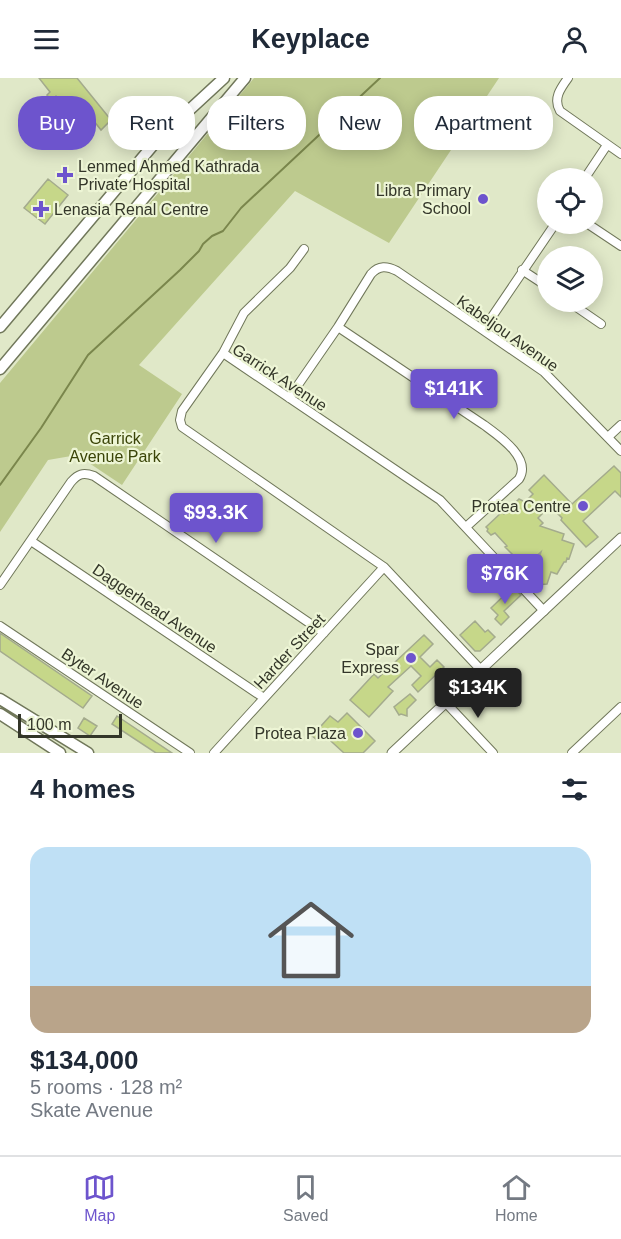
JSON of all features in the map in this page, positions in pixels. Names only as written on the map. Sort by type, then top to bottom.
[{"type":"main road","points":[[0,327],[159,138],[224,78]]},
{"type":"main road","points":[[0,369],[245,78]]},
{"type":"main road","points":[[0,699],[87,753]]},
{"type":"main road","points":[[0,714],[60,753]]},
{"type":"street","points":[[568,78],[557,96],[560,111],[621,154]]},
{"type":"street","points":[[592,168],[607,145]]},
{"type":"street","points":[[483,330],[548,234]]},
{"type":"street","points":[[603,234],[621,246]]},
{"type":"street","points":[[223,352],[244,313],[290,268],[304,249]]},
{"type":"street","name":"Kabeljou Avenue","points":[[338,327],[375,270],[387,267],[397,271],[544,372],[621,452]]},
{"type":"street","points":[[522,270],[537,280]]},
{"type":"street","points":[[584,312],[601,324]]},
{"type":"street","points":[[289,398],[338,327],[492,431],[521,460],[523,471],[519,479],[466,527]]},
{"type":"street","name":"Garrick Avenue","points":[[481,670],[384,567],[182,428],[180,420],[182,411],[223,352],[436,497],[544,611]]},
{"type":"street","points":[[608,437],[621,425]]},
{"type":"street","points":[[0,585],[70,482],[82,473],[94,476],[324,633]]},
{"type":"street","points":[[392,753],[621,538]]},
{"type":"street","name":"Daggerhead Avenue","points":[[31,541],[264,698]]},
{"type":"street","name":"Harder Street","points":[[214,753],[384,567]]},
{"type":"street","name":"Byter Avenue","points":[[0,626],[190,753]]},
{"type":"street","points":[[446,703],[493,753]]},
{"type":"street","points":[[572,753],[621,707]]},
{"type":"green space","name":"Garrick Avenue Park","points":[[254,78],[499,78],[487,96],[414,96],[414,150],[451,150],[389,243],[295,191],[139,365],[182,394],[122,485],[77,455],[48,460],[0,532],[0,383],[207,134],[207,150],[306,150],[306,96],[239,96]]},
{"type":"building","name":"Lenmed Ahmed Kathrada Private Hospital","points":[[39,78],[77,78],[92,96],[48,96],[50,92]]},
{"type":"building","name":"Lenmed Ahmed Kathrada Private Hospital","points":[[96,101],[108,116],[108,123],[101,130],[96,124]]},
{"type":"building","points":[[48,179],[68,195],[45,224],[24,208]]},
{"type":"building","points":[[614,466],[621,473],[621,497],[615,491],[583,521],[598,537],[586,547],[554,510],[550,513],[547,509],[538,518],[543,523],[540,526],[564,534],[562,540],[574,544],[569,559],[567,558],[557,574],[551,572],[547,584],[537,585],[532,579],[541,552],[522,569],[511,558],[514,556],[505,547],[507,546],[495,533],[491,535],[487,531],[486,527],[519,499],[525,502],[533,494],[529,490],[544,475],[572,504]]},
{"type":"building","points":[[513,587],[521,595],[504,611],[509,617],[501,625],[495,619],[498,615],[491,608]]},
{"type":"building","points":[[475,621],[485,632],[488,630],[495,637],[480,651],[475,651],[460,635]]},
{"type":"building","points":[[0,633],[92,696],[83,708],[0,651]]},
{"type":"building","points":[[424,635],[433,644],[420,657],[430,667],[437,660],[444,667],[418,692],[412,685],[421,676],[411,666],[388,687],[393,691],[369,717],[350,700],[374,674],[378,678]]},
{"type":"building","points":[[410,694],[416,700],[407,709],[407,716],[399,715],[394,707]]},
{"type":"building","name":"Protea Plaza","points":[[347,713],[375,741],[363,753],[344,753],[322,733],[316,739],[312,736],[330,716],[338,722]]},
{"type":"building","points":[[117,716],[172,753],[156,753],[112,724]]},
{"type":"building","points":[[84,718],[97,726],[90,736],[78,728]]},
{"type":"waterway","points":[[0,485],[41,428],[88,355],[180,270],[203,244],[212,236],[223,231],[241,208],[380,78]]},
{"type":"place","name":"Lenmed Ahmed Kathrada Private Hospital","points":[[65,175]]},
{"type":"place","name":"Libra Primary School","points":[[483,199]]},
{"type":"place","name":"Lenasia Renal Centre","points":[[41,209]]},
{"type":"place","name":"Protea Centre","points":[[583,506]]},
{"type":"place","name":"Spar Express","points":[[411,658]]},
{"type":"place","name":"Protea Plaza","points":[[358,733]]}]
